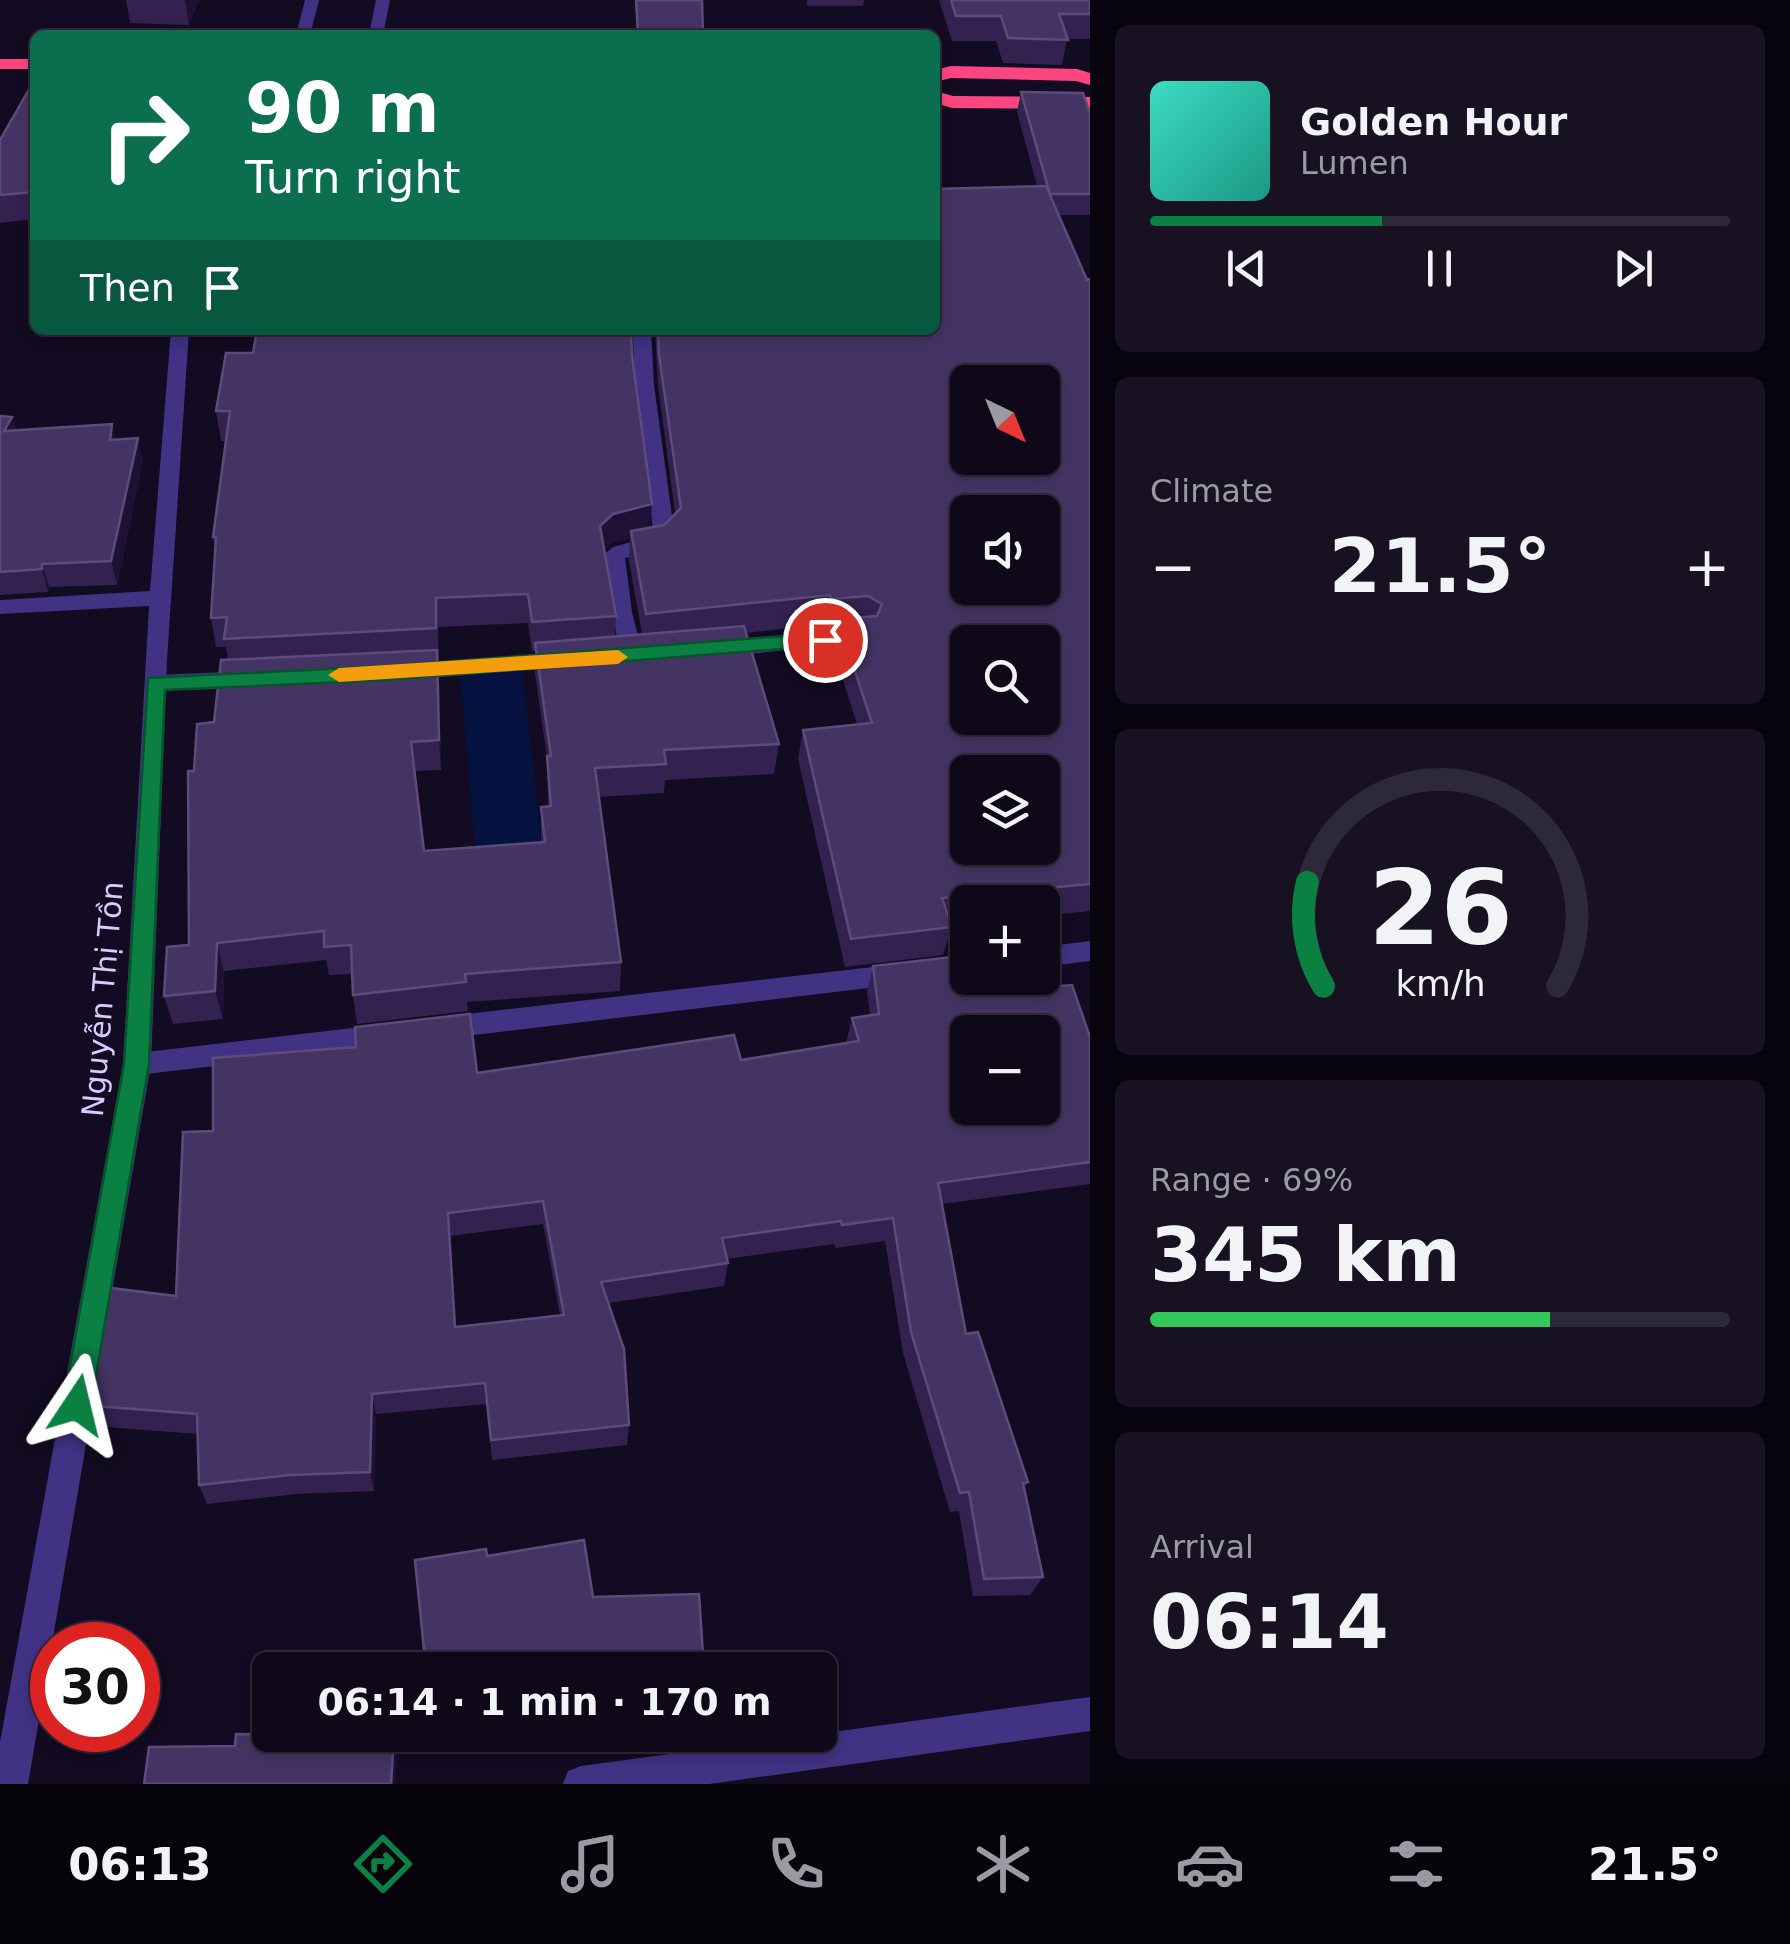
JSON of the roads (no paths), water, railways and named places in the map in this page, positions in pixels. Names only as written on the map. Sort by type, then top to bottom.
[{"type":"highway","points":[[0,64],[30,64]]},
{"type":"highway","points":[[940,75],[1077,75],[1090,79]]},
{"type":"highway","points":[[940,98],[952,102],[1090,103]]},
{"type":"street","points":[[304,30],[312,0]]},
{"type":"street","points":[[377,30],[383,0]]},
{"type":"street","name":"Nguyễn Thị Tồn","points":[[10,1784],[136,1064],[160,598],[180,335]]},
{"type":"street","points":[[387,673],[642,655],[620,612],[614,556],[655,548],[664,538],[644,385],[642,335]]},
{"type":"street","points":[[0,607],[160,598]]},
{"type":"street","points":[[690,651],[864,637]]},
{"type":"street","points":[[155,684],[271,678]]},
{"type":"street","points":[[1060,955],[1090,951]]},
{"type":"street","points":[[136,1064],[950,968]]},
{"type":"street","points":[[581,1784],[1090,1714]]}]
